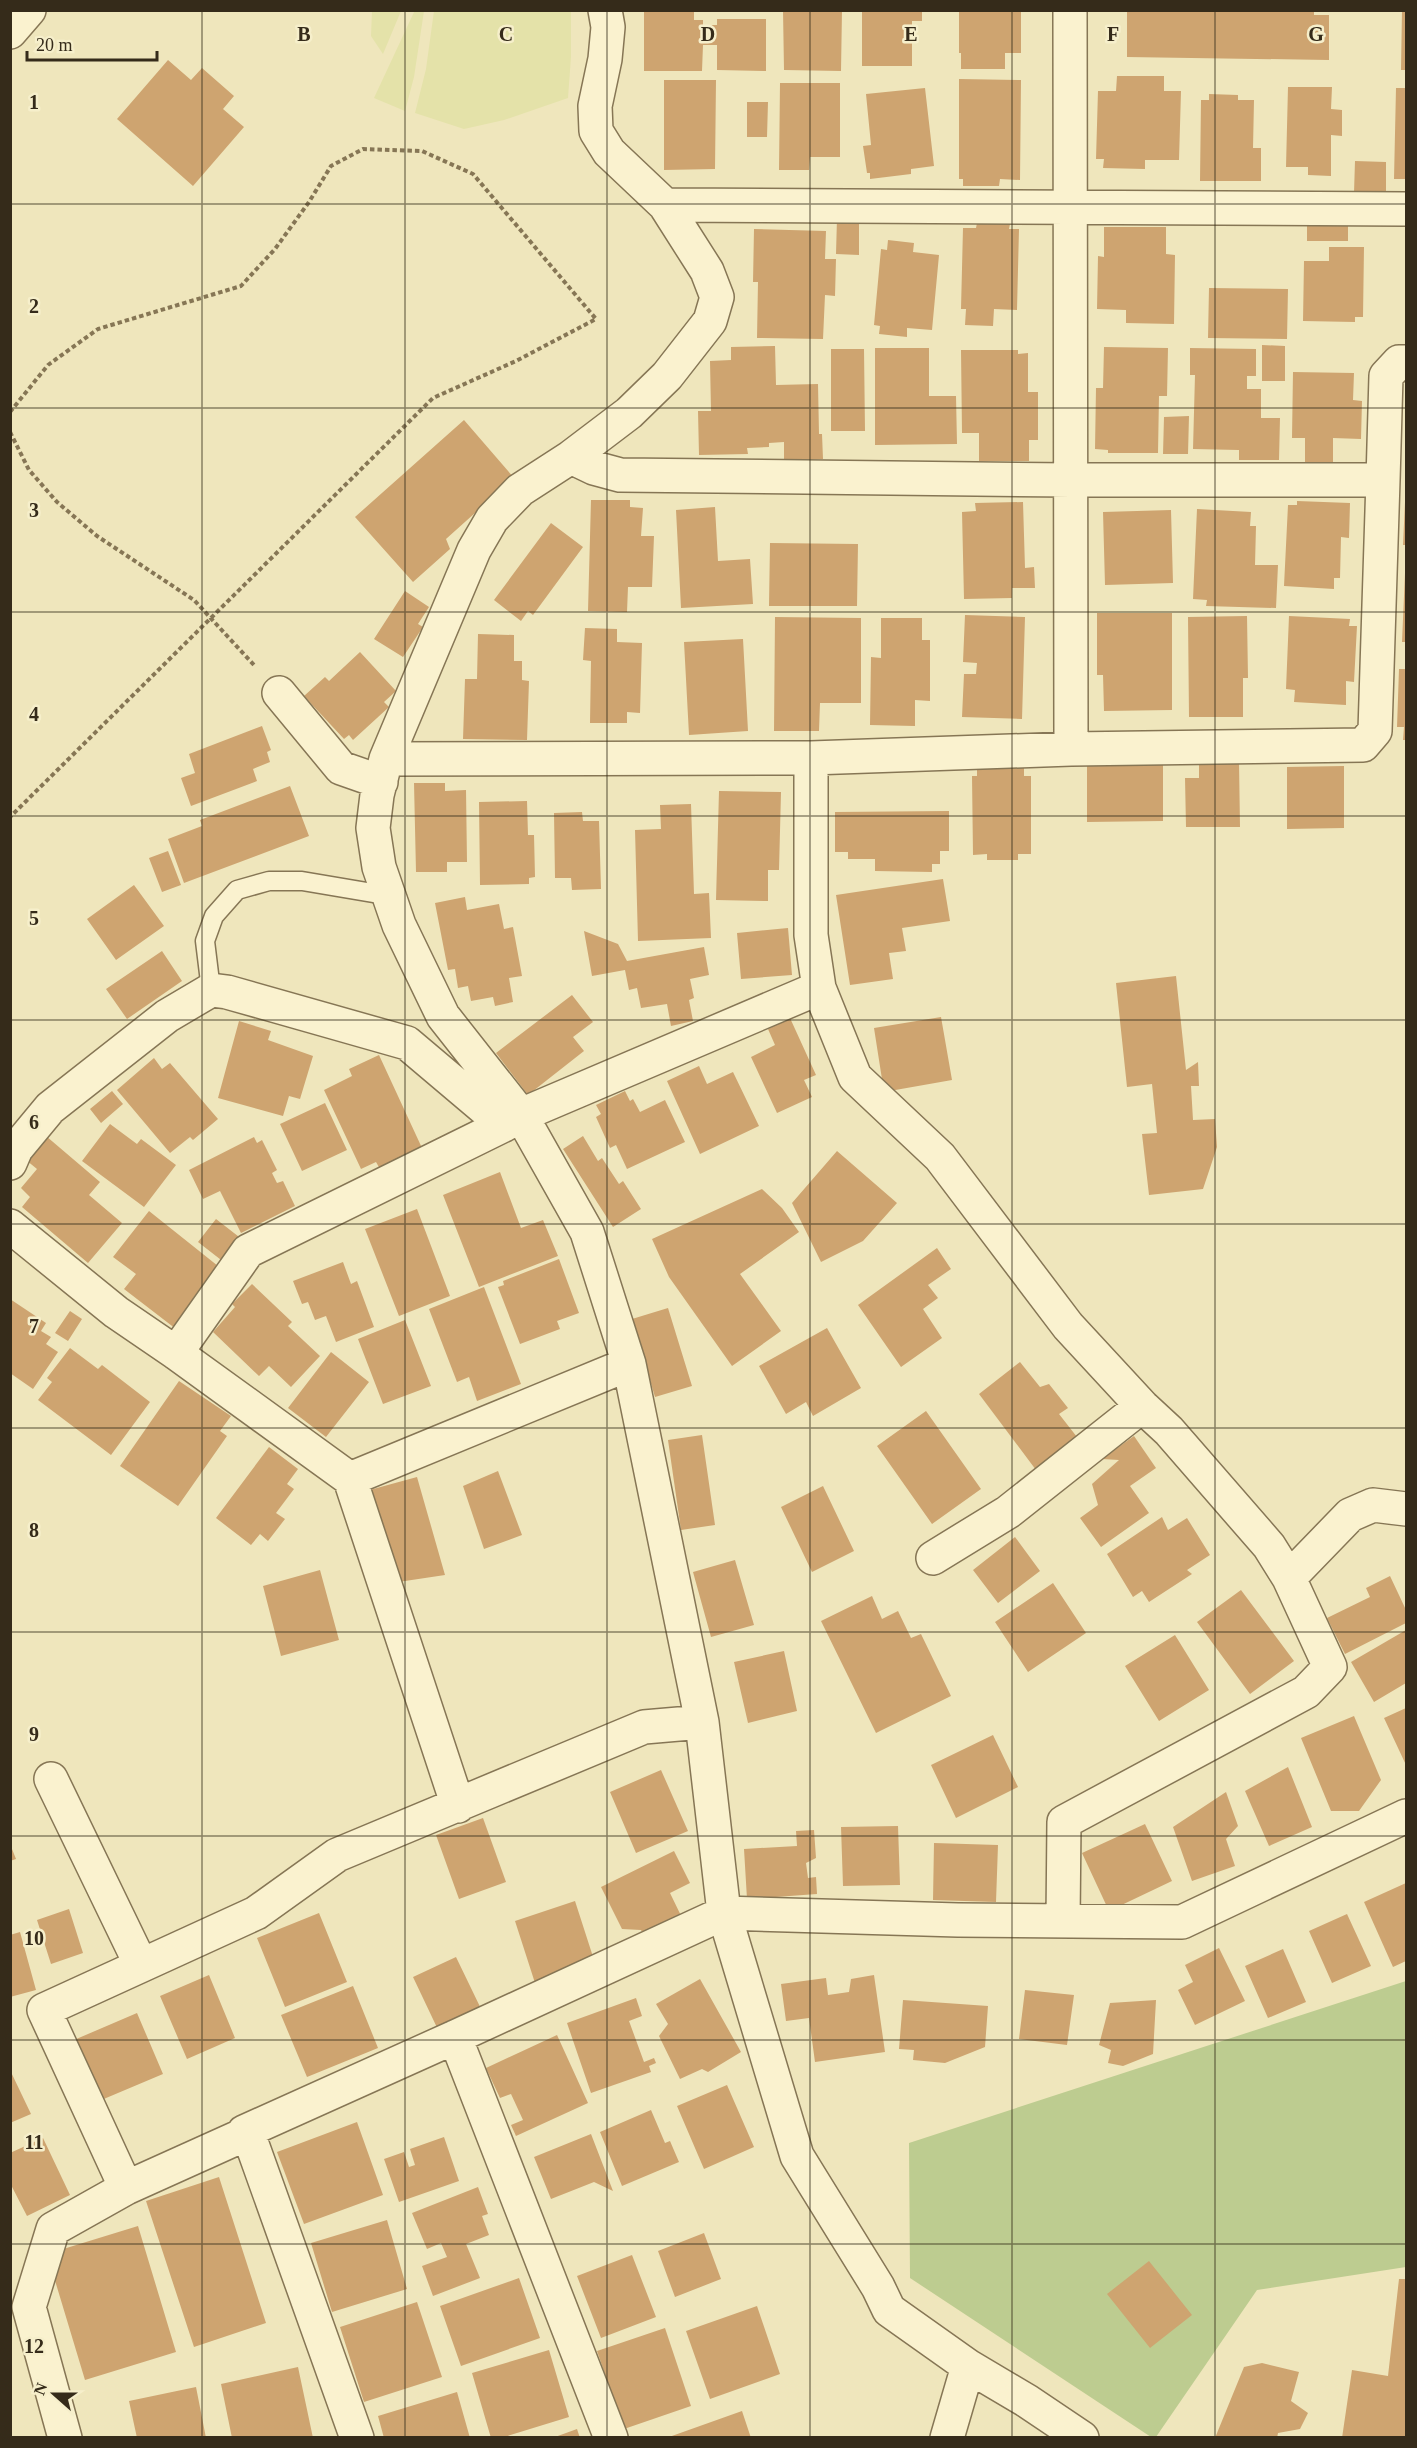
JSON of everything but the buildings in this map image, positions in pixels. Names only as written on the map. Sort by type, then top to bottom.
[{"type":"street","points":[[10,32],[29,10]]},
{"type":"street","points":[[605,10],[608,27],[605,59],[595,106],[596,131],[609,152],[665,205],[707,271],[717,297],[710,321],[659,384],[629,413],[571,457],[520,490],[492,519],[470,559],[383,771],[373,828],[379,867],[399,925],[443,1016],[587,1232],[629,1364],[677,1589],[702,1722],[724,1913],[797,2156],[878,2286],[889,2310],[968,2366],[1028,2401],[1082,2438]]},
{"type":"street","points":[[1070,10],[1071,749]]},
{"type":"street","points":[[665,205],[1407,209]]},
{"type":"street","points":[[279,693],[341,768],[383,771],[1071,749],[1363,744],[1375,731],[1386,376],[1399,362],[1407,362]]},
{"type":"street","points":[[571,457],[594,468],[620,475],[1071,480],[1383,480]]},
{"type":"street","points":[[811,758],[811,934],[819,988],[855,1077],[940,1157],[1068,1326],[1142,1406],[1169,1431],[1269,1546],[1289,1578],[1330,1667],[1306,1692],[1064,1822],[1063,1921]]},
{"type":"street","points":[[176,1353],[248,1251],[512,1120],[819,988]]},
{"type":"street","points":[[10,1162],[16,1149],[50,1108],[166,1016],[211,990],[227,992],[406,1043],[512,1120]]},
{"type":"street","points":[[10,1226],[116,1312],[350,1479],[458,1806]]},
{"type":"street","points":[[350,1479],[629,1364]]},
{"type":"street","points":[[933,1558],[1008,1512],[1142,1406]]},
{"type":"street","points":[[1289,1578],[1350,1515],[1373,1505],[1407,1509]]},
{"type":"street","points":[[126,2188],[44,2010],[256,1913],[337,1855],[644,1727],[702,1722]]},
{"type":"street","points":[[51,1779],[141,1965]]},
{"type":"street","points":[[357,2438],[248,2133],[244,2132],[724,1913],[1182,1922],[1407,1815]]},
{"type":"street","points":[[455,2037],[611,2438]]},
{"type":"street","points":[[65,2438],[28,2307],[53,2229],[126,2188],[248,2133]]},
{"type":"street","points":[[946,2438],[968,2366]]},
{"type":"lane","points":[[211,990],[205,941],[214,916],[237,890],[268,881],[302,881],[373,893],[387,891]]},
{"type":"path","points":[[10,412],[48,365],[98,328],[241,286],[275,249],[309,202],[331,166],[363,149],[422,151],[473,174],[596,319],[516,360],[433,398],[10,817]]},
{"type":"path","points":[[10,432],[29,470],[57,502],[97,536],[194,600],[279,693]]},
{"type":"shaded area","points":[[415,10],[424,11],[414,77],[405,111],[374,98]]},
{"type":"shaded area","points":[[372,11],[401,11],[383,54],[371,36]]},
{"type":"shaded area","points":[[434,11],[571,11],[568,98],[504,120],[464,129],[415,113],[426,69]]},
{"type":"green space","points":[[1406,1981],[1406,2267],[1257,2290],[1156,2437],[1151,2437],[910,2278],[909,2143]]}]
